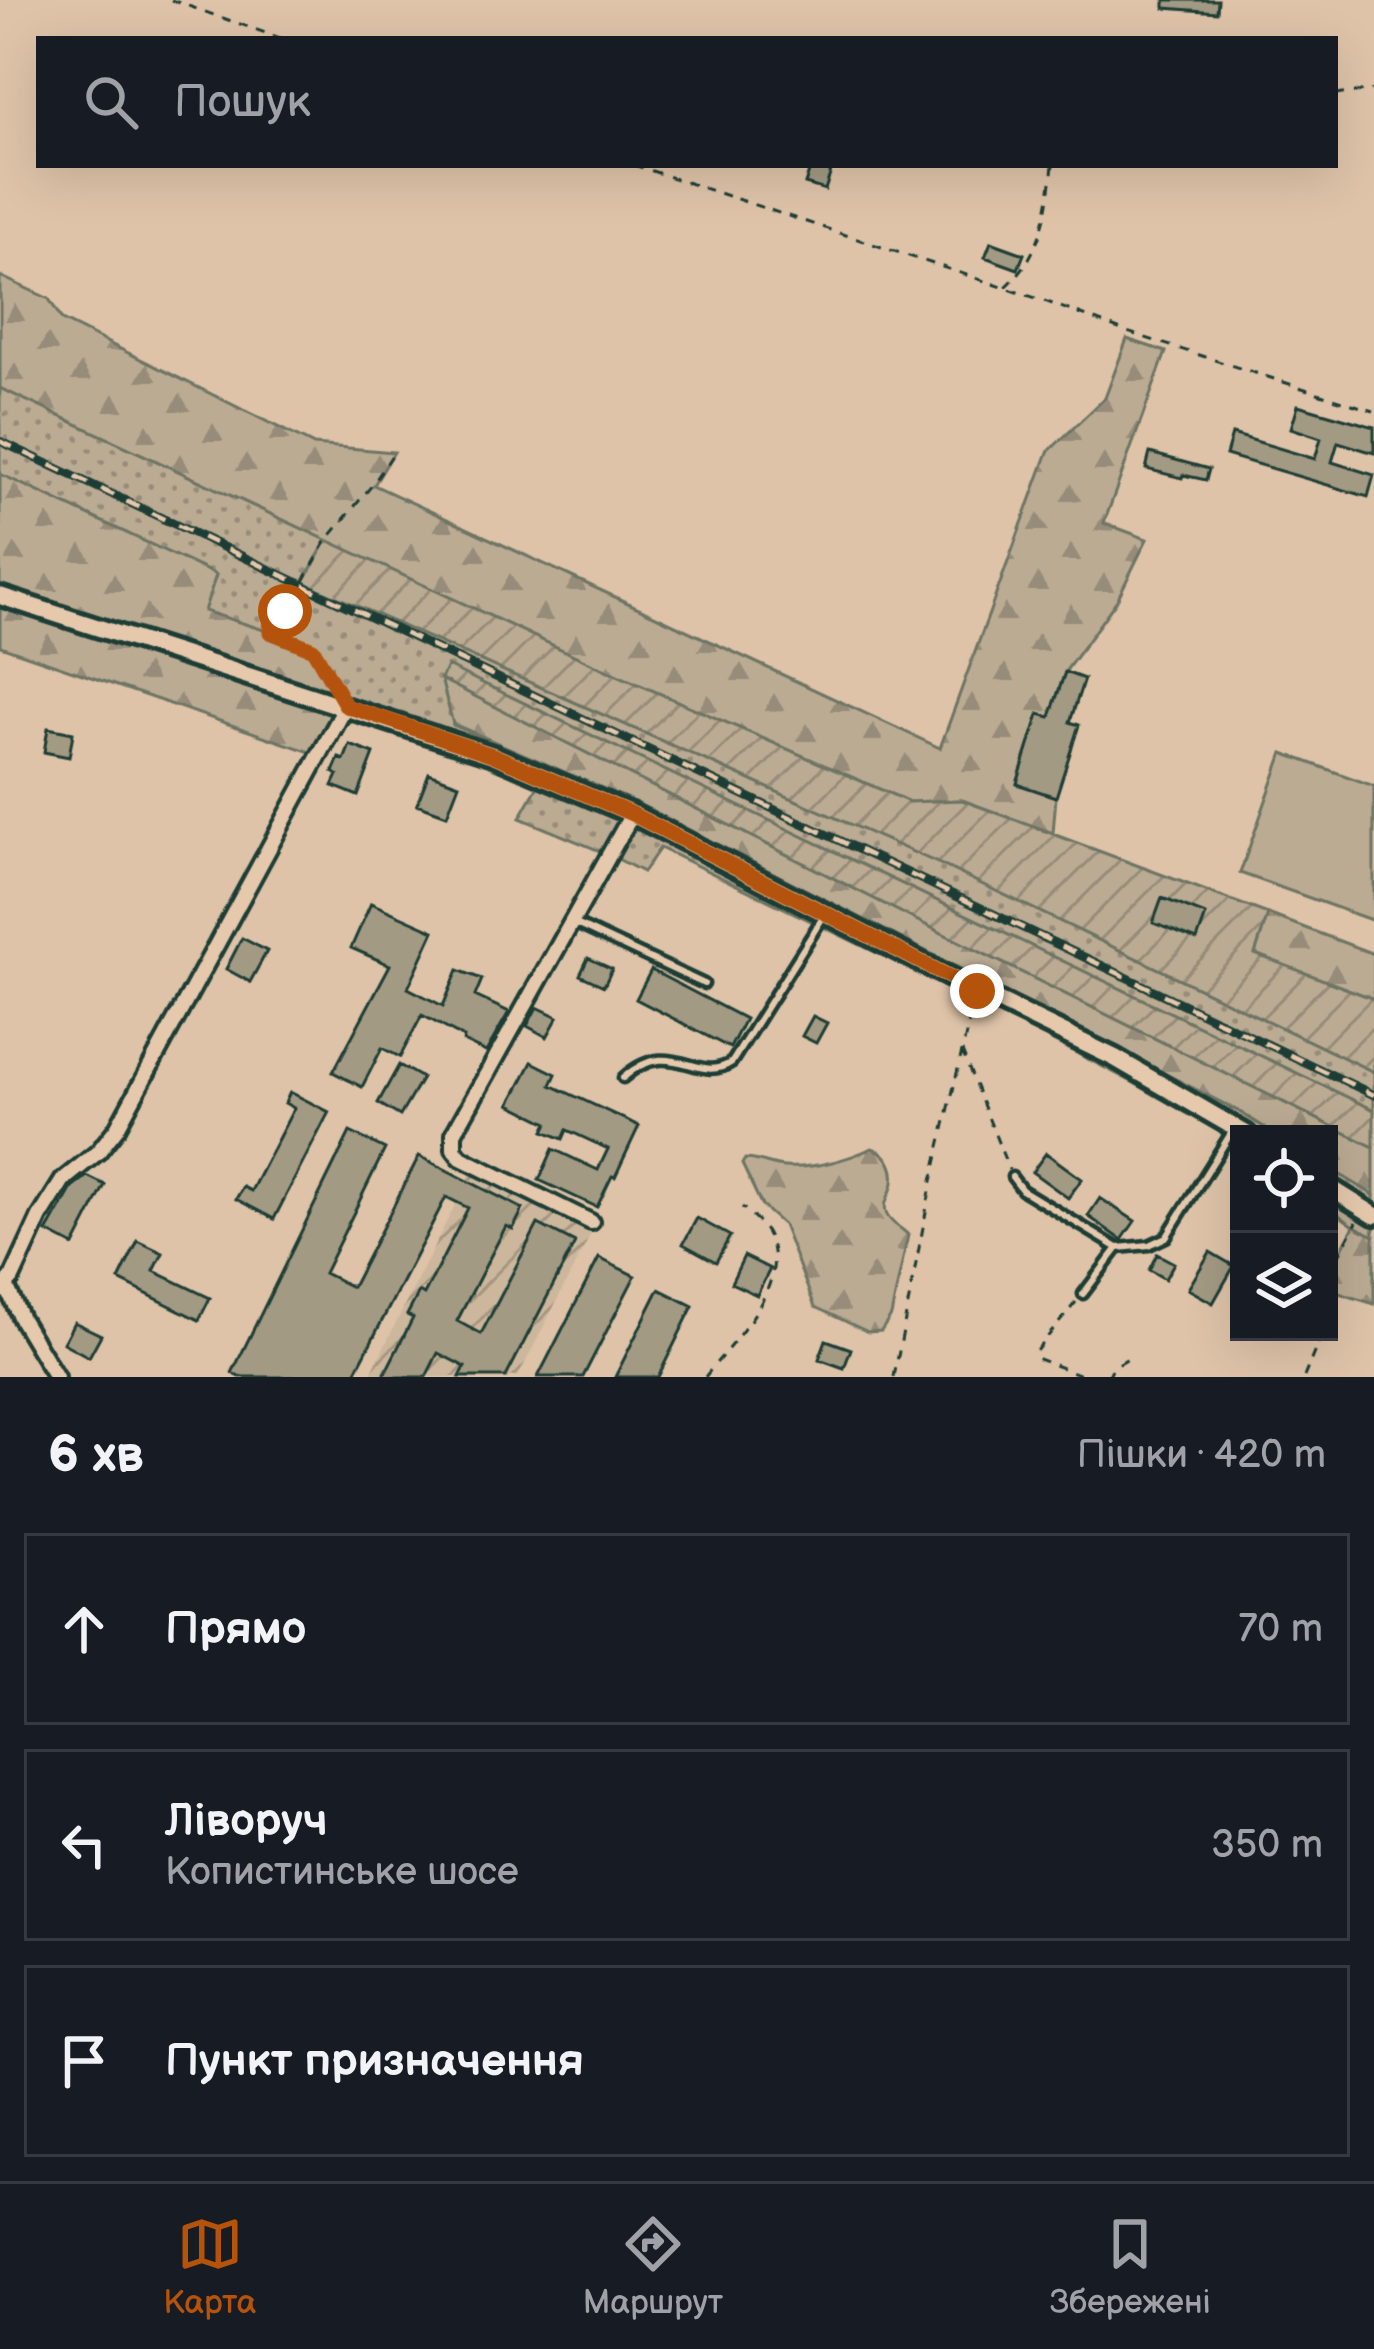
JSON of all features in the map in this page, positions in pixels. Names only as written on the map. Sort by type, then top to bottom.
[{"type":"street","points":[[0,596],[493,755],[632,814],[1115,1058],[1231,1125]]},
{"type":"street","points":[[56,1377],[3,1288],[63,1180],[98,1152],[117,1128],[346,706]]},
{"type":"street","points":[[591,1222],[461,1158],[454,1150],[454,1133],[632,814]]},
{"type":"street","points":[[1338,1193],[1369,1212]]},
{"type":"lane","points":[[623,1078],[650,1060],[662,1058],[711,1070],[732,1062],[827,911]]},
{"type":"lane","points":[[574,922],[704,984]]},
{"type":"lane","points":[[1012,1177],[1022,1190],[1118,1248],[1149,1245],[1166,1237],[1230,1147]]},
{"type":"lane","points":[[1083,1294],[1118,1248]]},
{"type":"path","points":[[171,0],[274,36]]},
{"type":"path","points":[[1338,94],[1374,90]]},
{"type":"path","points":[[643,168],[1374,411]]},
{"type":"path","points":[[1005,288],[1022,273],[1036,250],[1053,168]]},
{"type":"path","points":[[304,581],[326,540],[394,452]]},
{"type":"path","points":[[296,597],[285,611],[271,618],[270,632],[313,649],[346,706]]},
{"type":"path","points":[[894,1377],[932,1181],[977,991]]},
{"type":"path","points":[[962,1049],[1012,1177]]},
{"type":"path","points":[[705,1377],[764,1300],[771,1283],[772,1254],[765,1229],[742,1207]]},
{"type":"path","points":[[1338,1259],[1369,1212]]},
{"type":"path","points":[[1083,1294],[1036,1358],[1086,1377]]},
{"type":"path","points":[[1304,1377],[1318,1341]]},
{"type":"path","points":[[1108,1377],[1113,1367],[1128,1358]]},
{"type":"shaded area","points":[[473,1169],[593,1230],[518,1377],[369,1377]]},
{"type":"green space","points":[[0,276],[49,299],[62,320],[314,445],[394,452],[374,485],[940,748],[1048,452],[1105,398],[1127,339],[1166,352],[1104,523],[1147,539],[1117,600],[1065,672],[1050,717],[1039,715],[1017,783],[1056,797],[1053,833],[962,800],[909,802],[610,672],[0,388]]},
{"type":"green space","points":[[0,388],[327,540],[304,581],[297,579],[290,594],[302,599],[310,585],[940,864],[1374,1072],[1374,1110],[447,667],[453,725],[635,802],[1261,1125],[1230,1125],[1230,1138],[974,1000],[660,848],[643,872],[520,818],[543,777],[346,706],[270,632],[203,611],[216,575],[0,474]]},
{"type":"green space","points":[[0,474],[216,575],[204,611],[313,649],[346,706],[319,755],[0,646]]},
{"type":"green space","points":[[327,540],[610,672],[909,802],[962,800],[1268,914],[1255,954],[1374,999],[1374,1072],[940,864],[310,585],[304,581]]},
{"type":"green space","points":[[447,666],[1374,1110],[1374,1147],[1338,1125],[1330,1125],[920,922],[441,679]]},
{"type":"green space","points":[[441,679],[1330,1125],[1261,1125],[635,802],[453,724]]},
{"type":"green space","points":[[1283,753],[1374,786],[1374,921],[1240,873]]},
{"type":"green space","points":[[1268,914],[1374,954],[1374,999],[1255,954]]},
{"type":"green space","points":[[1338,1129],[1374,1147],[1374,1195],[1338,1173]]},
{"type":"green space","points":[[872,1148],[883,1153],[892,1168],[887,1215],[908,1235],[891,1316],[881,1331],[868,1332],[815,1307],[783,1225],[762,1206],[742,1164],[745,1159],[806,1167]]},
{"type":"green space","points":[[1338,1173],[1374,1195],[1374,1236],[1338,1214]]},
{"type":"green space","points":[[1354,1226],[1374,1236],[1374,1304],[1338,1293],[1338,1256]]},
{"type":"building","points":[[1165,0],[1218,0],[1217,12],[1165,8]]},
{"type":"building","points":[[810,168],[832,168],[825,190],[805,184]]},
{"type":"building","points":[[991,242],[1024,254],[1018,269],[985,257]]},
{"type":"building","points":[[1298,405],[1374,427],[1374,453],[1338,442],[1332,462],[1374,475],[1368,497],[1226,455],[1232,434],[1315,459],[1321,438],[1291,428]]},
{"type":"building","points":[[1150,453],[1209,469],[1206,480],[1146,469]]},
{"type":"building","points":[[1065,672],[1084,679],[1070,722],[1079,725],[1056,797],[1017,784],[1039,714],[1050,717]]},
{"type":"building","points":[[48,728],[73,733],[69,757],[44,752]]},
{"type":"building","points":[[350,745],[374,754],[358,796],[333,786],[338,775],[333,772]]},
{"type":"building","points":[[429,773],[459,784],[447,815],[417,804]]},
{"type":"building","points":[[1162,898],[1206,915],[1197,940],[1153,923]]},
{"type":"building","points":[[371,903],[434,931],[408,988],[443,1006],[458,970],[482,979],[475,996],[509,1012],[486,1052],[422,1015],[400,1057],[382,1048],[362,1087],[333,1072],[390,965],[351,948]]},
{"type":"building","points":[[242,938],[267,951],[250,982],[226,969]]},
{"type":"building","points":[[588,958],[612,969],[604,986],[580,975]]},
{"type":"building","points":[[651,970],[745,1019],[730,1048],[636,999]]},
{"type":"building","points":[[537,1007],[558,1017],[547,1037],[527,1026]]},
{"type":"building","points":[[813,1016],[827,1023],[816,1043],[802,1036]]},
{"type":"building","points":[[532,1062],[556,1074],[551,1085],[639,1126],[597,1207],[539,1180],[553,1149],[598,1170],[608,1149],[567,1130],[563,1139],[544,1131],[548,1123],[510,1104]]},
{"type":"building","points":[[399,1065],[422,1078],[400,1116],[378,1103]]},
{"type":"building","points":[[290,1092],[329,1112],[274,1219],[236,1199],[243,1187],[251,1191],[294,1108],[285,1103]]},
{"type":"building","points":[[350,1132],[385,1149],[324,1273],[352,1287],[419,1156],[523,1209],[513,1229],[506,1226],[457,1321],[481,1334],[538,1224],[575,1243],[506,1377],[460,1377],[465,1367],[438,1353],[426,1377],[383,1377],[413,1318],[407,1315],[419,1292],[424,1295],[468,1208],[446,1197],[353,1377],[240,1377],[232,1373]]},
{"type":"building","points":[[1046,1153],[1082,1179],[1068,1198],[1032,1172]]},
{"type":"building","points":[[87,1176],[105,1185],[74,1246],[47,1232],[72,1188]]},
{"type":"building","points":[[1100,1198],[1135,1221],[1122,1240],[1088,1216]]},
{"type":"building","points":[[697,1218],[730,1236],[716,1262],[683,1244]]},
{"type":"building","points":[[138,1241],[163,1253],[154,1271],[210,1298],[199,1320],[119,1280]]},
{"type":"building","points":[[1210,1252],[1230,1264],[1230,1273],[1213,1303],[1188,1289]]},
{"type":"building","points":[[1157,1254],[1174,1263],[1165,1279],[1149,1270]]},
{"type":"building","points":[[744,1256],[770,1269],[757,1295],[731,1283]]},
{"type":"building","points":[[599,1258],[635,1276],[583,1377],[538,1377]]},
{"type":"building","points":[[659,1289],[693,1306],[658,1377],[615,1377]]},
{"type":"building","points":[[74,1322],[101,1335],[89,1357],[63,1343]]},
{"type":"building","points":[[826,1340],[851,1349],[844,1368],[819,1359]]},
{"type":"railway","points":[[0,441],[1374,1095]]},
{"type":"route","points":[[285,611],[271,618],[270,632],[313,649],[346,706],[493,755],[632,814],[977,991]]}]
